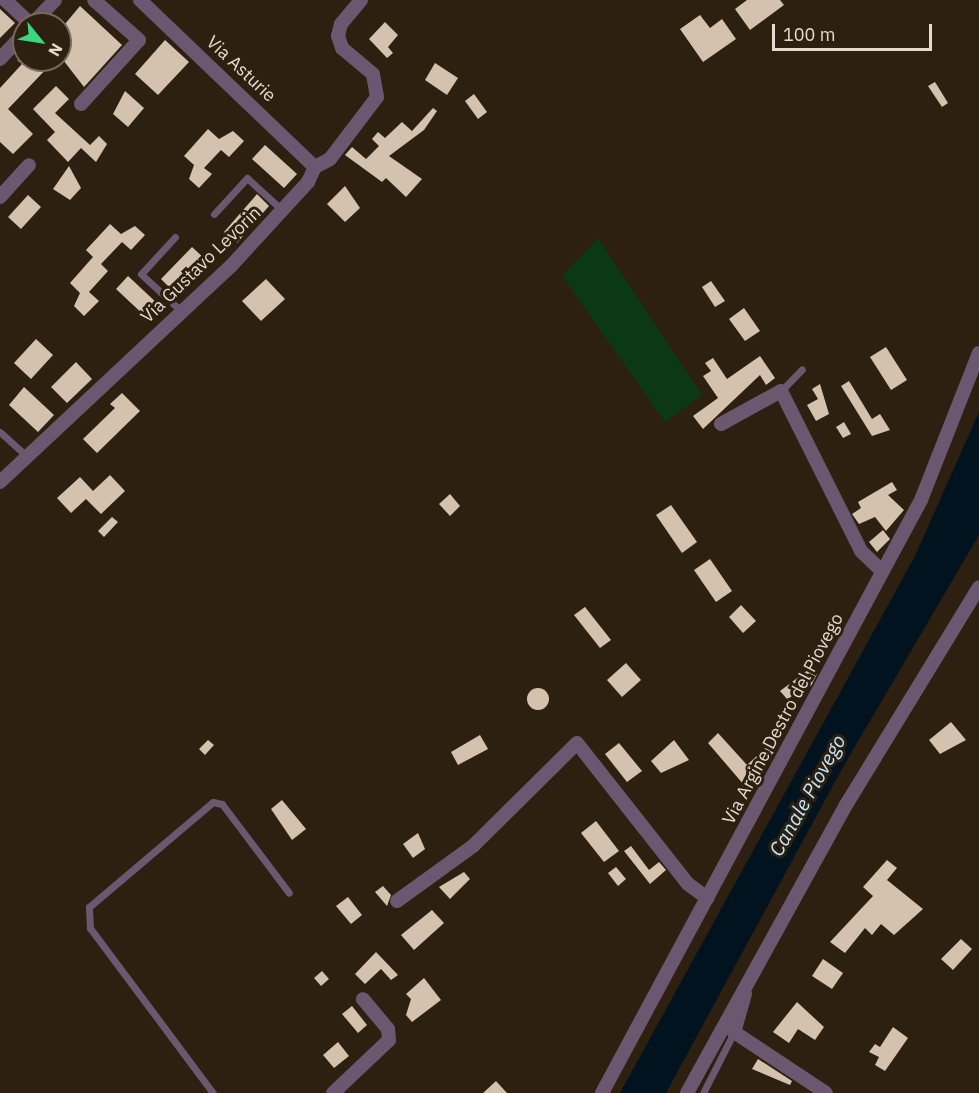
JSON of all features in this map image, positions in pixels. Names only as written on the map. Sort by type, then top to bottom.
[{"type":"street","points":[[5,0],[18,12]]},
{"type":"street","points":[[44,12],[55,0]]},
{"type":"street","points":[[81,104],[139,40],[94,0]]},
{"type":"street","name":"Via Asturie","points":[[140,0],[315,167]]},
{"type":"street","name":"Via Gustavo Levorin","points":[[0,482],[283,211],[315,167],[330,159],[377,97],[373,74],[342,48],[338,36],[341,24],[361,0]]},
{"type":"street","points":[[0,59],[12,46]]},
{"type":"street","points":[[0,197],[29,165]]},
{"type":"street","name":"Via Argine Destro del Piovego","points":[[602,1093],[707,898],[785,762],[930,480],[979,354]]},
{"type":"street","points":[[721,424],[781,391],[861,551],[882,571]]},
{"type":"street","points":[[687,1093],[747,980],[846,805],[979,587]]},
{"type":"street","points":[[397,901],[472,846],[577,743],[688,884],[707,898]]},
{"type":"street","points":[[747,980],[734,1032],[826,1093]]},
{"type":"street","points":[[336,1092],[389,1040],[388,1029],[363,999]]},
{"type":"lane","points":[[214,214],[247,178],[283,211]]},
{"type":"lane","points":[[175,237],[141,274],[181,311]]},
{"type":"lane","points":[[781,391],[802,369]]},
{"type":"lane","points":[[0,432],[27,456]]},
{"type":"lane","points":[[213,1093],[90,928],[89,907],[106,887],[213,802],[222,804],[289,893]]},
{"type":"lane","points":[[703,1093],[734,1032]]},
{"type":"green space","points":[[598,238],[702,395],[665,422],[562,276]]},
{"type":"water","name":"Canale Piovego","points":[[979,412],[979,535],[843,767],[666,1093],[620,1093],[915,556]]},
{"type":"building","points":[[747,0],[780,0],[784,5],[750,30],[735,9]]},
{"type":"building","points":[[80,6],[122,45],[84,87],[72,72],[72,16]]},
{"type":"building","points":[[0,9],[12,20],[12,26],[0,38]]},
{"type":"building","points":[[700,15],[710,28],[722,19],[736,39],[703,62],[680,29]]},
{"type":"building","points":[[385,22],[398,35],[388,47],[393,53],[387,58],[369,39]]},
{"type":"building","points":[[165,40],[189,62],[158,95],[135,74]]},
{"type":"building","points":[[435,63],[458,78],[447,95],[425,80]]},
{"type":"building","points":[[15,72],[43,72],[8,109],[33,134],[13,154],[0,142],[0,88]]},
{"type":"building","points":[[935,82],[948,103],[942,107],[928,86]]},
{"type":"building","points":[[56,86],[69,99],[55,113],[90,145],[99,136],[107,144],[96,162],[81,148],[68,162],[47,140],[55,132],[33,109]]},
{"type":"building","points":[[125,91],[144,108],[128,127],[113,114]]},
{"type":"building","points":[[474,94],[487,112],[478,119],[465,101]]},
{"type":"building","points":[[433,108],[437,111],[424,130],[389,156],[422,179],[406,197],[386,178],[382,182],[345,155],[352,147],[366,159],[379,146],[372,139],[378,132],[385,138],[402,122],[412,131]]},
{"type":"building","points":[[208,129],[219,139],[233,131],[244,141],[229,157],[221,150],[204,168],[212,174],[199,188],[189,179],[194,165],[184,156]]},
{"type":"building","points":[[265,145],[297,174],[284,188],[252,159]]},
{"type":"building","points":[[69,166],[81,188],[70,200],[53,189]]},
{"type":"building","points":[[345,186],[360,208],[345,222],[327,204]]},
{"type":"building","points":[[257,194],[269,206],[237,243],[224,232]]},
{"type":"building","points":[[28,195],[41,207],[21,229],[8,217]]},
{"type":"building","points":[[110,224],[121,234],[135,226],[145,235],[131,250],[122,242],[101,264],[108,271],[89,292],[99,301],[84,316],[74,306],[80,293],[70,283],[93,257],[86,250]]},
{"type":"building","points":[[192,247],[206,260],[175,293],[161,279]]},
{"type":"building","points":[[128,276],[159,305],[147,318],[116,289]]},
{"type":"building","points":[[266,279],[285,299],[261,321],[242,301]]},
{"type":"building","points":[[711,281],[725,301],[715,307],[702,287]]},
{"type":"building","points":[[744,308],[760,331],[745,341],[729,319]]},
{"type":"building","points":[[36,339],[53,355],[31,379],[14,363]]},
{"type":"building","points":[[886,347],[907,380],[891,390],[870,357]]},
{"type":"building","points":[[760,356],[775,378],[766,385],[760,375],[703,429],[693,416],[718,398],[703,376],[711,371],[705,363],[713,358],[727,379]]},
{"type":"building","points":[[76,362],[92,379],[67,403],[51,387]]},
{"type":"building","points":[[849,381],[872,419],[880,414],[890,430],[872,436],[841,386]]},
{"type":"building","points":[[820,384],[829,414],[816,421],[807,405],[818,399],[812,389]]},
{"type":"building","points":[[24,387],[54,415],[38,432],[9,405]]},
{"type":"building","points":[[122,393],[140,411],[97,453],[83,439],[115,408],[110,404]]},
{"type":"building","points":[[844,422],[851,434],[843,438],[836,427]]},
{"type":"building","points":[[110,475],[125,491],[101,514],[86,499],[71,513],[57,498],[80,477],[93,491]]},
{"type":"building","points":[[892,482],[897,490],[888,495],[904,510],[886,531],[875,517],[859,524],[852,514],[861,508],[858,502]]},
{"type":"building","points":[[450,494],[460,506],[450,516],[439,504]]},
{"type":"building","points":[[671,505],[697,542],[682,553],[656,515]]},
{"type":"building","points":[[112,517],[118,522],[104,537],[98,531]]},
{"type":"building","points":[[883,530],[890,539],[877,552],[869,542]]},
{"type":"building","points":[[710,559],[732,591],[716,602],[694,570]]},
{"type":"building","points":[[741,605],[756,621],[743,633],[729,617]]},
{"type":"building","points":[[585,607],[611,640],[600,648],[574,615]]},
{"type":"building","points":[[626,663],[641,680],[622,697],[607,680]]},
{"type":"building","points":[[812,667],[817,674],[811,686],[787,699],[780,691]]},
{"type":"building","points":[[538,688],[546,691],[549,699],[546,707],[538,710],[530,707],[527,699],[530,691]]},
{"type":"building","points":[[951,722],[966,740],[940,754],[929,740]]},
{"type":"building","points":[[718,733],[747,765],[770,744],[776,750],[744,785],[708,743]]},
{"type":"building","points":[[480,735],[488,749],[458,765],[451,752]]},
{"type":"building","points":[[208,740],[214,745],[205,755],[199,749]]},
{"type":"building","points":[[674,740],[689,760],[661,773],[651,761]]},
{"type":"building","points":[[619,743],[642,771],[627,782],[605,754]]},
{"type":"building","points":[[282,800],[306,829],[292,840],[271,809]]},
{"type":"building","points":[[596,821],[619,851],[604,862],[581,833]]},
{"type":"building","points":[[418,833],[425,849],[413,858],[403,844]]},
{"type":"building","points":[[631,846],[649,870],[659,862],[666,870],[650,884],[624,851]]},
{"type":"building","points":[[887,860],[897,868],[887,880],[923,909],[894,935],[881,924],[872,935],[865,928],[845,953],[830,942],[873,896],[863,887]]},
{"type":"building","points":[[616,867],[626,879],[618,886],[608,873]]},
{"type":"building","points":[[464,872],[470,879],[450,899],[439,887]]},
{"type":"building","points":[[383,886],[391,895],[387,906],[375,892]]},
{"type":"building","points":[[348,897],[362,915],[351,924],[336,906]]},
{"type":"building","points":[[432,910],[444,923],[414,950],[401,935]]},
{"type":"building","points":[[961,939],[972,949],[953,970],[941,959]]},
{"type":"building","points":[[376,952],[398,975],[391,980],[381,969],[365,984],[355,974]]},
{"type":"building","points":[[823,959],[843,973],[832,989],[812,976]]},
{"type":"building","points":[[322,971],[329,979],[321,986],[314,978]]},
{"type":"building","points":[[424,978],[441,1000],[412,1022],[406,1015],[411,999],[406,994]]},
{"type":"building","points":[[797,1002],[824,1027],[815,1040],[798,1029],[789,1043],[773,1032]]},
{"type":"building","points":[[352,1006],[367,1025],[358,1033],[342,1014]]},
{"type":"building","points":[[893,1027],[908,1038],[885,1071],[875,1065],[879,1057],[869,1052],[875,1044],[880,1047]]},
{"type":"building","points":[[338,1042],[349,1056],[334,1068],[323,1055]]},
{"type":"building","points":[[758,1059],[792,1081],[790,1085],[752,1069]]},
{"type":"building","points":[[496,1081],[507,1093],[483,1093]]}]
